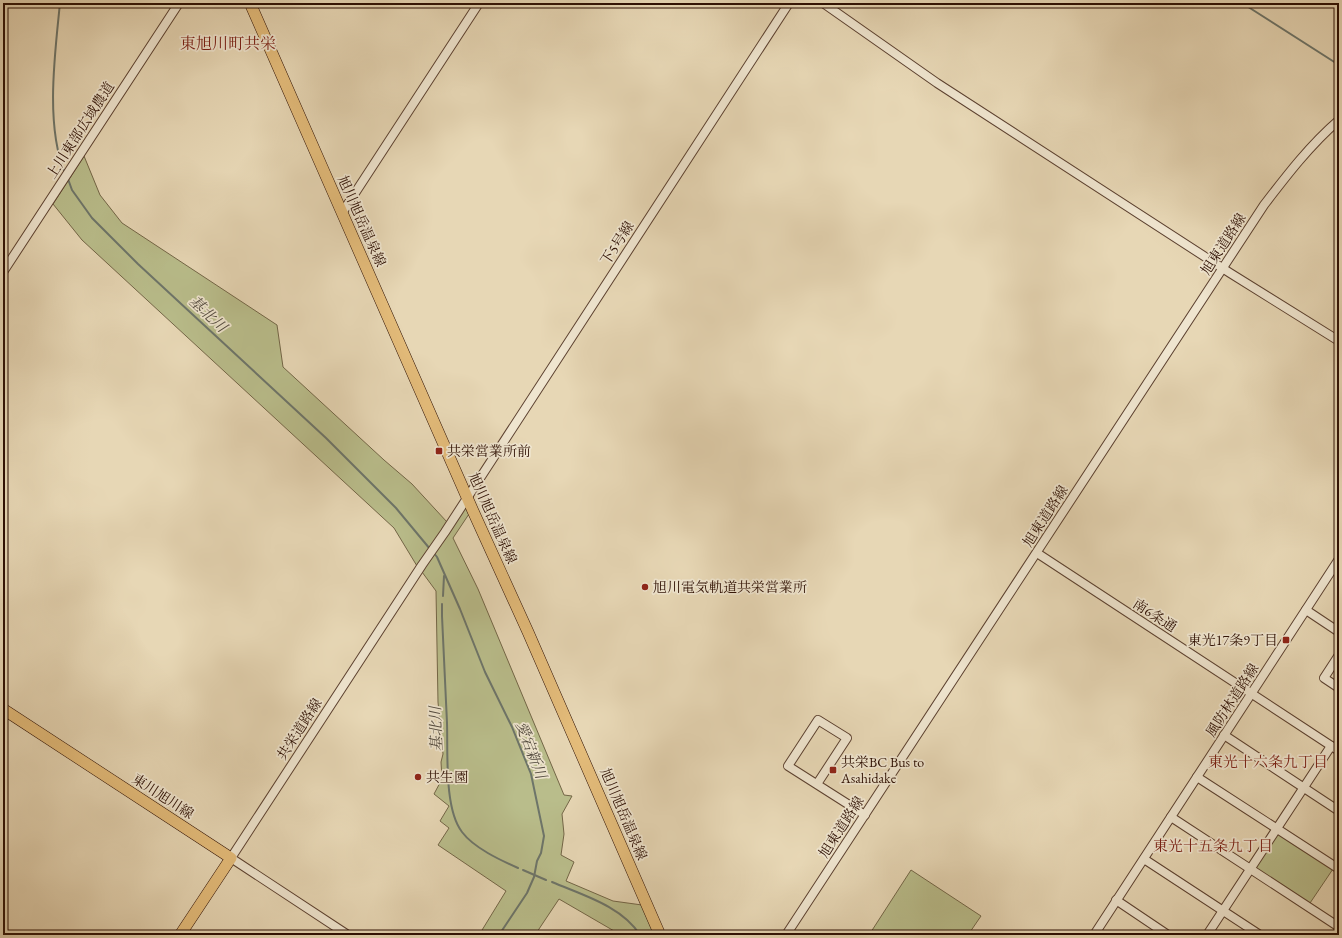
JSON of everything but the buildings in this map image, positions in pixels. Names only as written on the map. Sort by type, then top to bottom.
[{"type":"main road","name":"旭川旭岳温泉線","points":[[250,3],[660,935]]},
{"type":"main road","name":"東川旭川線","points":[[3,709],[230,858]]},
{"type":"main road","points":[[180,935],[230,858]]},
{"type":"street","name":"上川東部広域農道","points":[[3,272],[179,3]]},
{"type":"street","points":[[342,213],[479,3]]},
{"type":"street","name":"下5号線","points":[[467,497],[789,3]]},
{"type":"street","points":[[823,3],[944,87],[1223,268],[1339,341]]},
{"type":"street","name":"旭東道路線","points":[[786,935],[1264,206],[1310,147],[1339,120]]},
{"type":"street","name":"共栄道路線","points":[[230,858],[426,559],[442,538],[467,497]]},
{"type":"street","name":"南6条通","points":[[1036,553],[1339,751]]},
{"type":"street","name":"風防林道路線","points":[[1094,935],[1339,559]]},
{"type":"street","points":[[1331,570],[1339,575]]},
{"type":"street","points":[[1306,610],[1339,632]]},
{"type":"street","points":[[1339,654],[1324,678],[1339,688]]},
{"type":"street","points":[[817,784],[847,738],[818,720],[788,766],[865,815]]},
{"type":"street","points":[[1224,736],[1339,811]]},
{"type":"street","points":[[1207,935],[1331,746]]},
{"type":"street","points":[[1197,777],[1339,869]]},
{"type":"street","points":[[1171,817],[1339,927]]},
{"type":"street","points":[[230,858],[348,935]]},
{"type":"street","points":[[1144,858],[1260,935]]},
{"type":"street","points":[[1116,900],[1168,935]]},
{"type":"green space","points":[[84,156],[100,195],[122,223],[277,325],[283,367],[412,484],[447,522],[417,566],[394,528],[82,240],[53,204]]},
{"type":"green space","points":[[468,503],[471,511],[453,538],[478,589],[564,795],[572,796],[562,814],[564,834],[561,855],[574,862],[566,881],[613,901],[642,905],[655,935],[621,935],[559,899],[535,935],[479,935],[506,891],[438,845],[449,828],[440,821],[449,806],[434,794],[442,779],[441,762],[443,754],[438,702],[436,591],[422,572]]},
{"type":"green space","points":[[1277,828],[1335,866],[1308,906],[1251,869]]},
{"type":"green space","points":[[911,870],[981,916],[968,935],[869,935]]},
{"type":"waterway","name":"基北川","points":[[60,3],[54,66],[53,112],[55,134],[65,173]]},
{"type":"waterway","points":[[1242,3],[1339,65]]},
{"type":"waterway","name":"基北川","points":[[68,179],[72,190],[92,218],[138,264],[326,438],[396,508],[430,549]]},
{"type":"waterway","name":"愛宕新川","points":[[433,552],[437,557],[460,609],[485,672],[512,727],[531,774],[544,836],[534,877],[527,893],[499,935]]},
{"type":"waterway","name":"基北川","points":[[443,596],[444,576]]},
{"type":"waterway","name":"基北川","points":[[442,604],[447,723],[447,764],[452,809],[456,822],[467,838],[488,853],[518,868]]},
{"type":"waterway","name":"愛宕新川","points":[[523,870],[546,880]]},
{"type":"waterway","name":"基北川","points":[[552,882],[600,902],[612,909],[623,916],[640,935]]},
{"type":"place","name":"共栄営業所前","points":[[439,451]]},
{"type":"place","name":"旭川電気軌道共栄営業所","points":[[645,587]]},
{"type":"place","name":"東光17条9丁目","points":[[1286,640]]},
{"type":"place","name":"共栄BC Bus to Asahidake","points":[[833,770]]},
{"type":"place","name":"共生園","points":[[418,777]]},
{"type":"district","name":"東旭川町共栄","points":[[228,43]]},
{"type":"district","name":"東光十六条九丁目","points":[[1268,762]]},
{"type":"district","name":"東光十五条九丁目","points":[[1213,846]]}]
